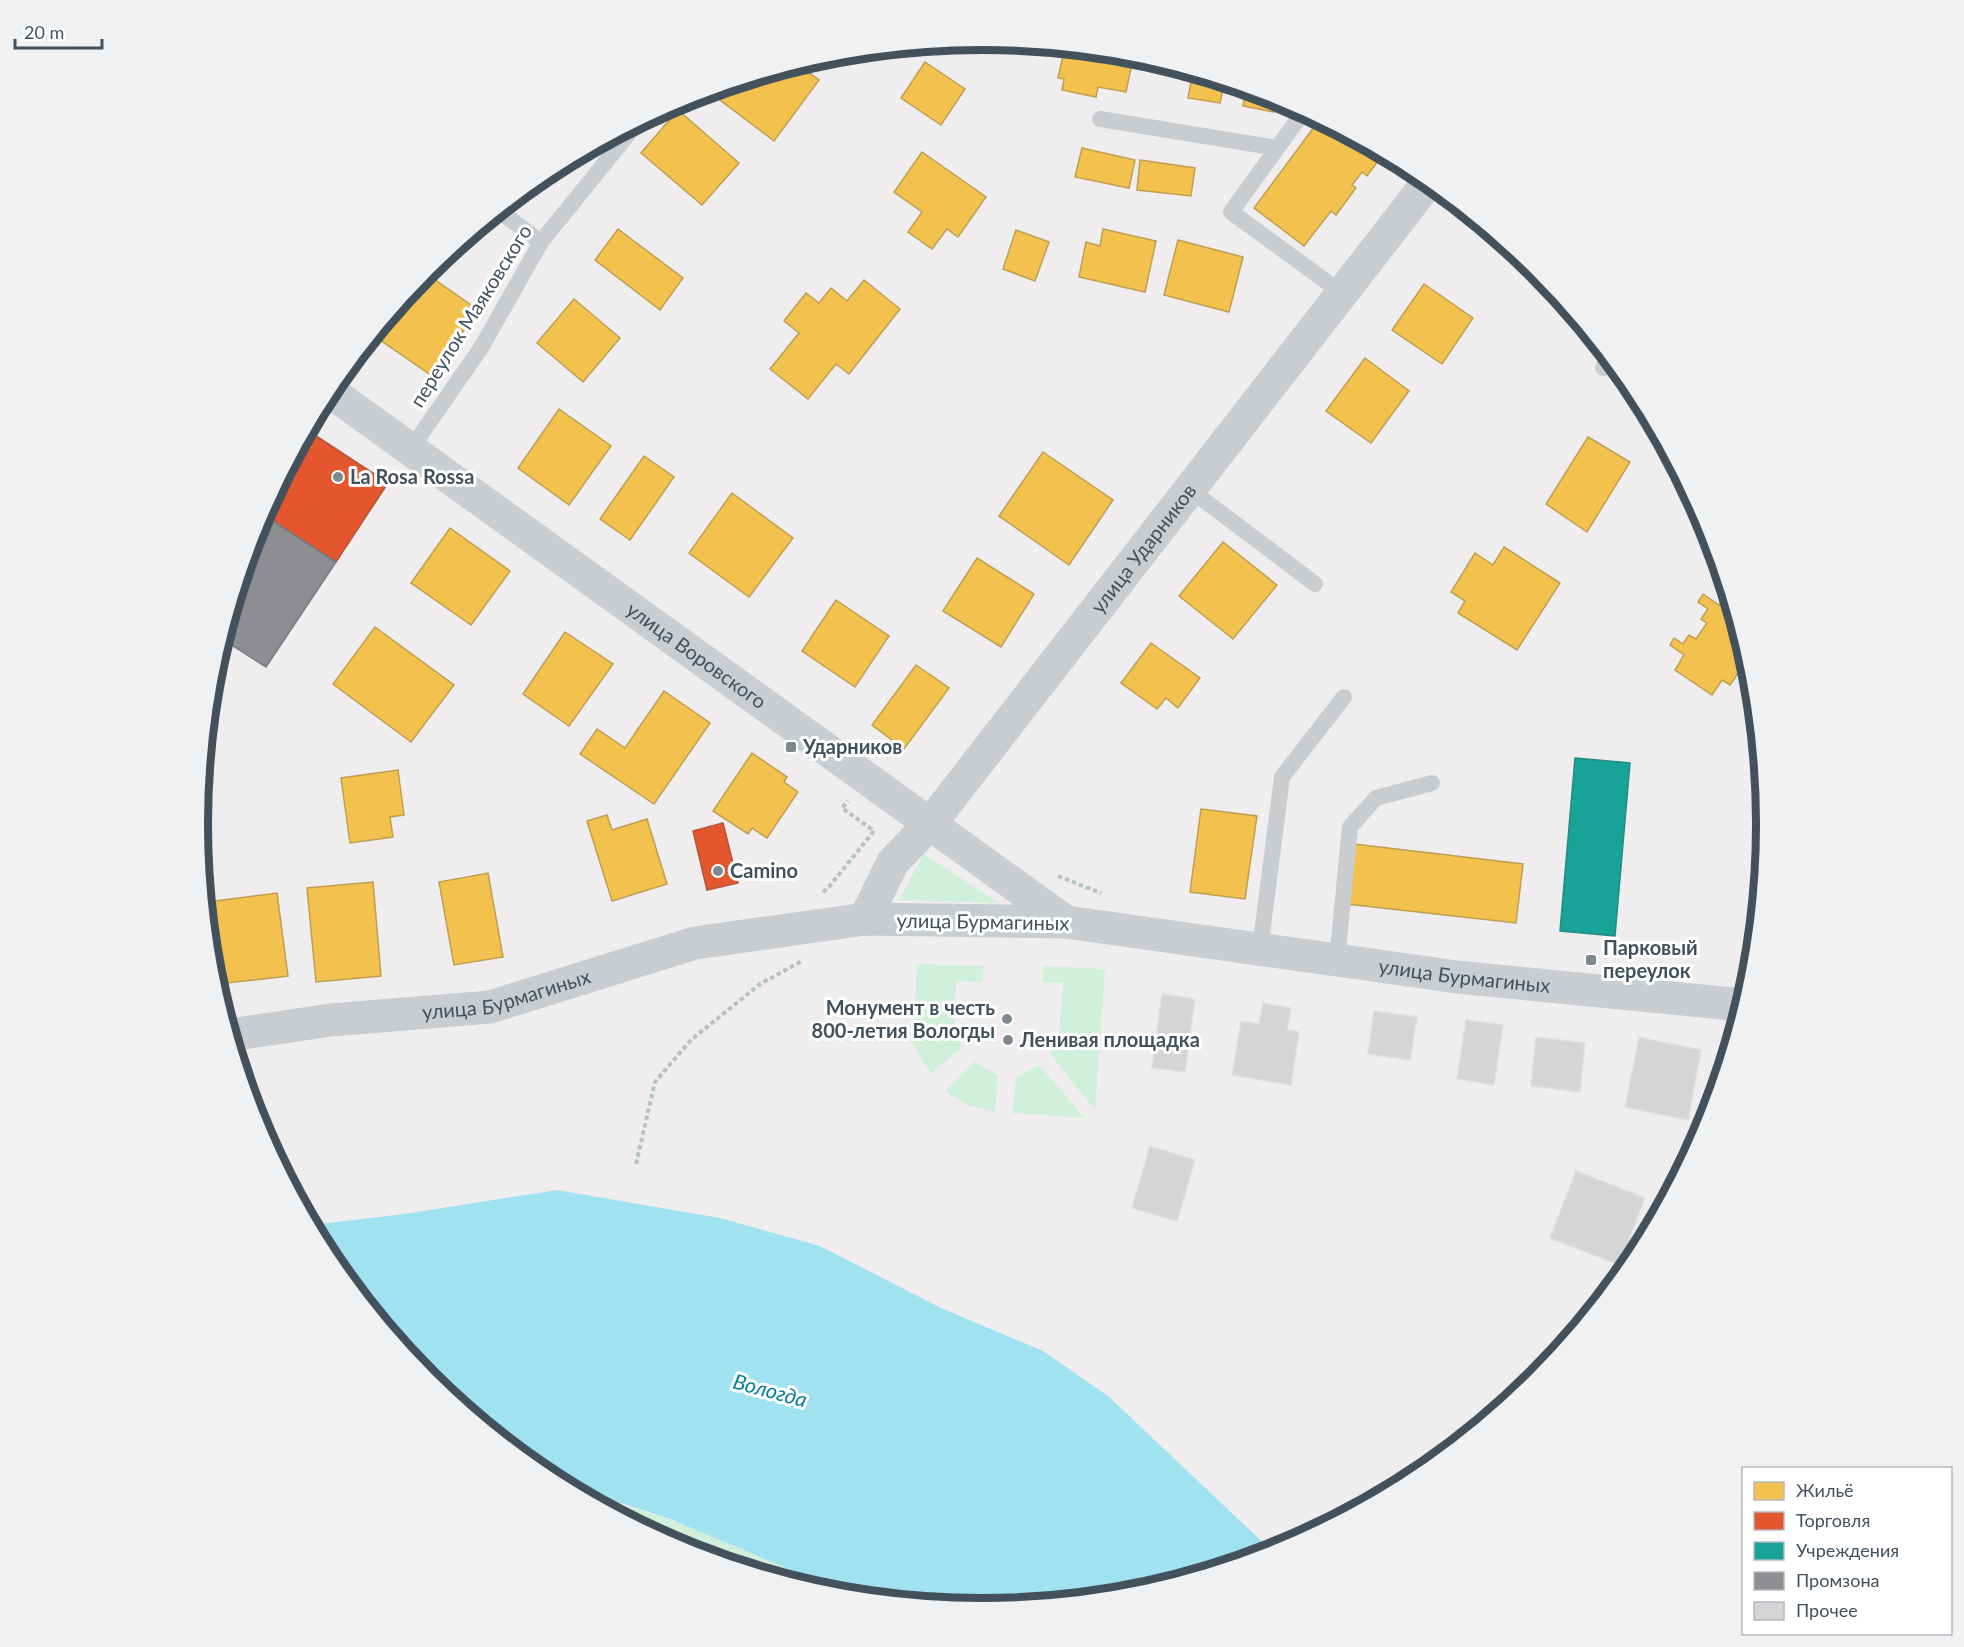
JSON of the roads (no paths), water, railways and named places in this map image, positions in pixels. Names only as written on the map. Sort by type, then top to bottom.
[{"type":"street","name":"улица Ударников","points":[[865,919],[893,862],[930,824],[1423,188]]},
{"type":"street","name":"улица Воровского","points":[[336,396],[1066,922]]},
{"type":"street","name":"улица Бурмагиных","points":[[237,1034],[331,1020],[490,1007],[694,943],[865,919],[1066,922],[1457,977],[1734,1004]]},
{"type":"lane","points":[[1299,118],[1231,212],[1342,293]]},
{"type":"lane","points":[[1101,119],[1277,148]]},
{"type":"lane","name":"переулок Маяковского","points":[[410,450],[481,348],[541,242],[627,136]]},
{"type":"lane","points":[[504,215],[541,242]]},
{"type":"lane","points":[[1189,489],[1315,584]]},
{"type":"lane","points":[[1260,950],[1282,777],[1344,697]]},
{"type":"lane","points":[[1337,960],[1350,827],[1376,798],[1432,783]]},
{"type":"water","name":"Вологда","points":[[557,1190],[720,1218],[820,1246],[941,1308],[1043,1351],[1108,1396],[1264,1544],[1182,1571],[1133,1583],[1033,1596],[982,1598],[931,1596],[881,1591],[805,1577],[670,1519],[608,1501],[552,1467],[511,1438],[472,1405],[400,1334],[338,1254],[320,1224],[404,1214]]},
{"type":"place","name":"La Rosa Rossa","points":[[338,477]]},
{"type":"place","name":"Ударников","points":[[791,747]]},
{"type":"place","name":"Camino","points":[[718,871]]},
{"type":"place","name":"Парковый переулок","points":[[1591,960]]},
{"type":"place","name":"Монумент в честь 800-летия Вологды","points":[[1007,1019]]},
{"type":"place","name":"Ленивая площадка","points":[[1008,1040]]}]
